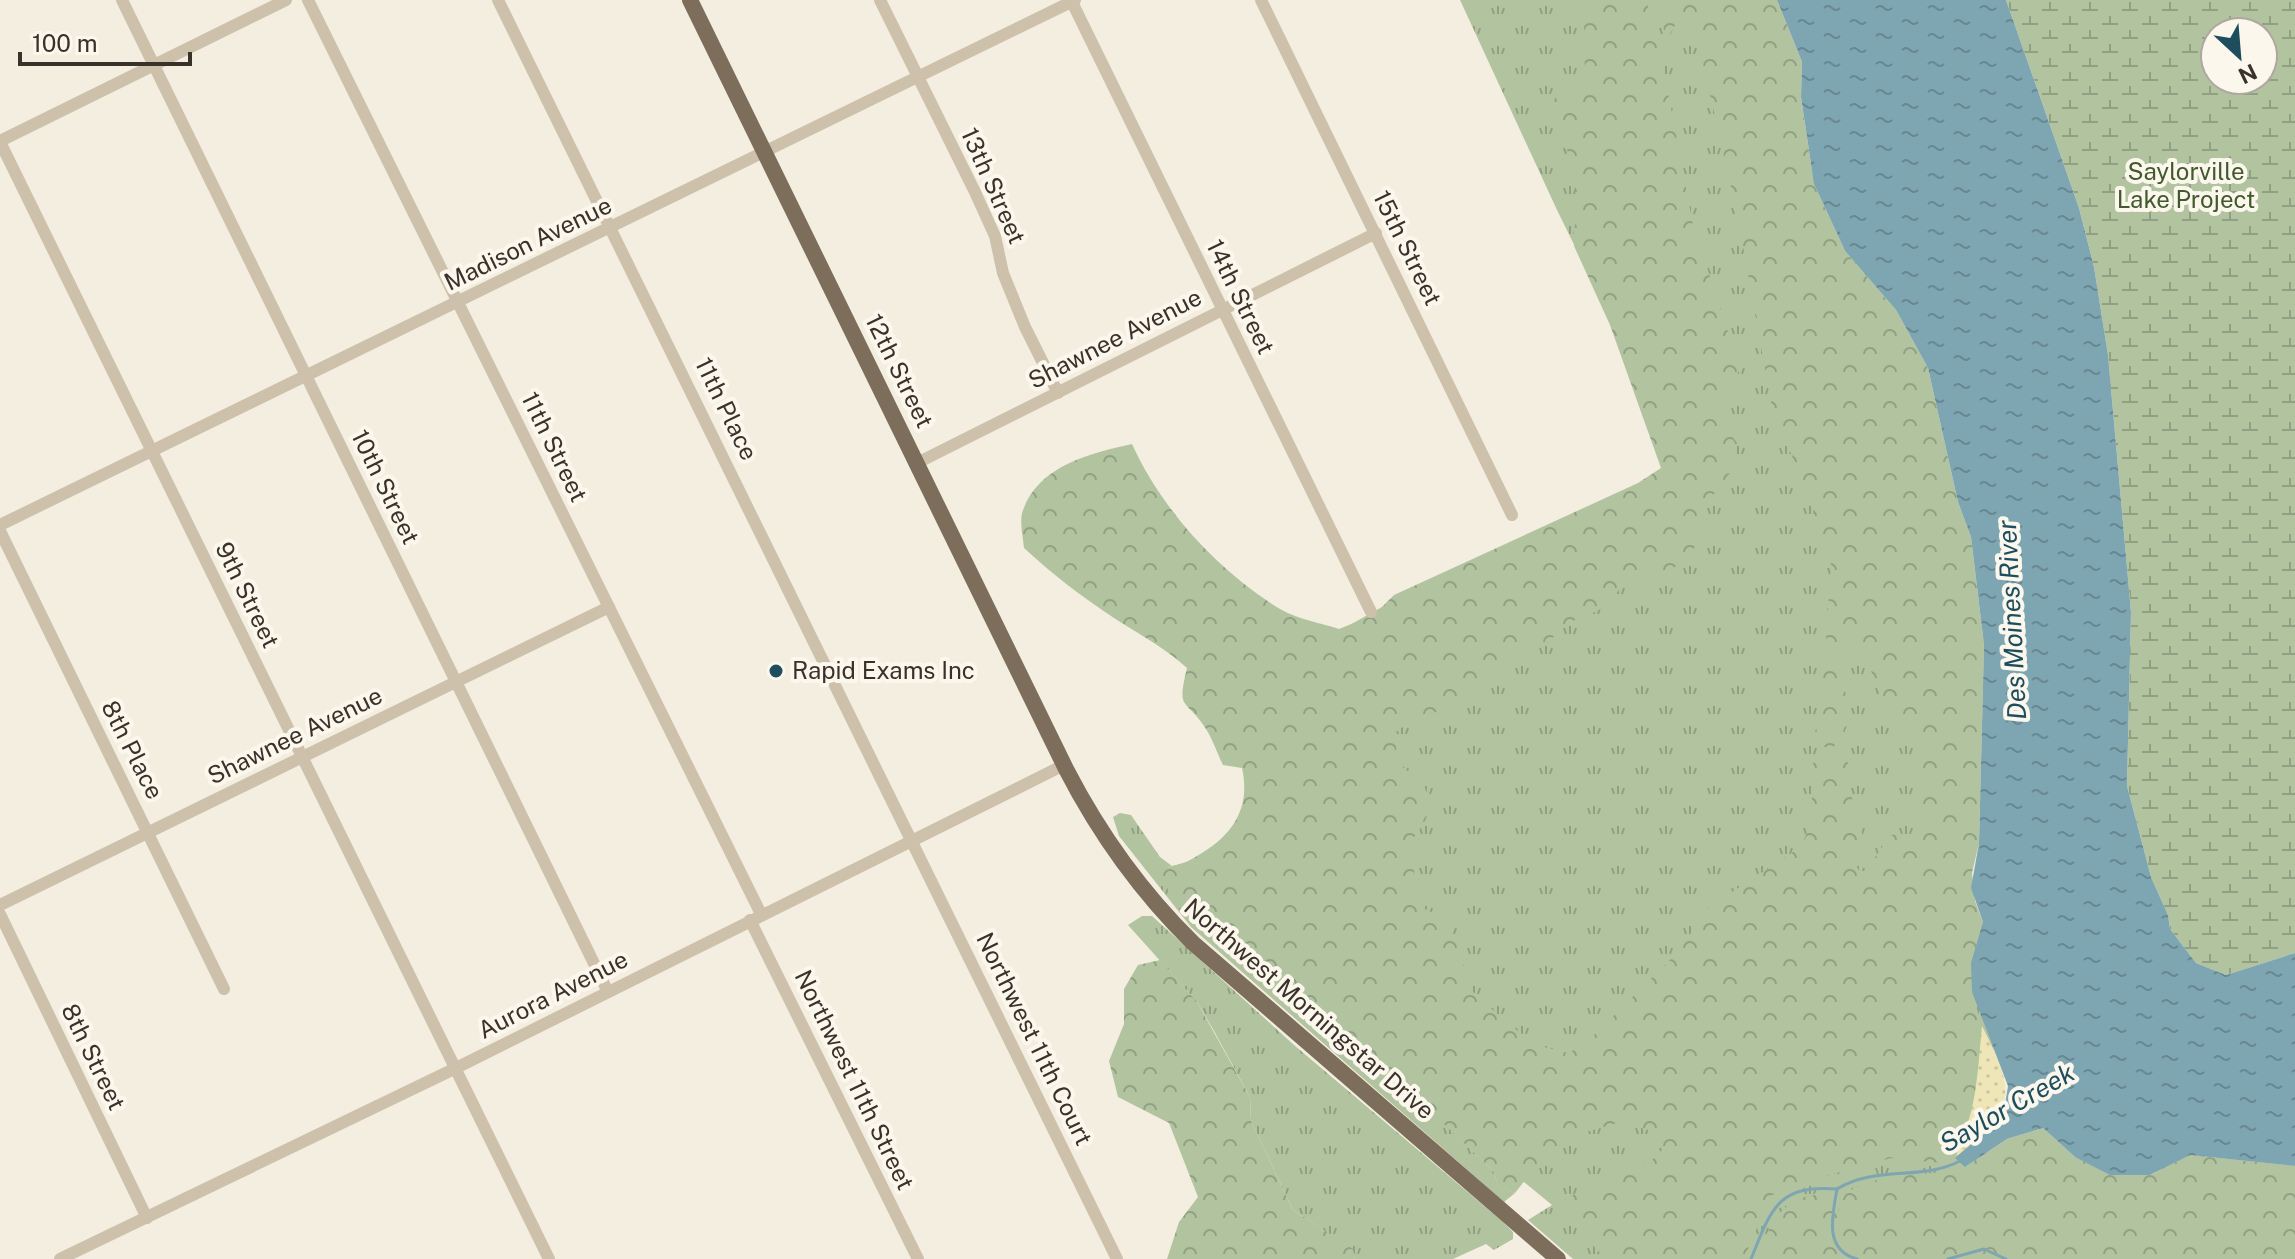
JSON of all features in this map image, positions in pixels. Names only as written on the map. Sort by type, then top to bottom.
[{"type":"main road","name":"12th Street","points":[[690,0],[1064,765]]},
{"type":"main road","name":"Northwest Morningstar Drive","points":[[1064,765],[1116,852],[1161,911],[1558,1259]]},
{"type":"street","name":"10th Street","points":[[122,0],[608,992]]},
{"type":"street","points":[[0,141],[286,0]]},
{"type":"street","name":"11th Street","points":[[308,0],[609,607],[756,917]]},
{"type":"street","name":"11th Place","points":[[498,0],[613,227],[910,839]]},
{"type":"street","name":"13th Street","points":[[880,0],[990,225],[1009,287],[1058,393]]},
{"type":"street","name":"15th Street","points":[[1261,0],[1512,515]]},
{"type":"street","name":"Madison Avenue","points":[[0,528],[1072,1]]},
{"type":"street","name":"14th Street","points":[[1072,1],[1371,612]]},
{"type":"street","name":"9th Street","points":[[0,141],[549,1259]]},
{"type":"street","name":"Shawnee Avenue","points":[[917,463],[1376,233]]},
{"type":"street","name":"8th Place","points":[[0,528],[224,989]]},
{"type":"street","name":"Shawnee Avenue","points":[[0,905],[609,607]]},
{"type":"street","name":"Aurora Avenue","points":[[60,1259],[454,1069],[910,839],[1064,765]]},
{"type":"street","name":"Northwest 11th Court","points":[[910,839],[1117,1259]]},
{"type":"street","name":"8th Street","points":[[0,914],[147,1218]]},
{"type":"street","name":"Northwest 11th Street","points":[[756,917],[918,1259]]},
{"type":"green space","points":[[1460,0],[1777,0],[1994,1051],[1966,1167],[1985,1152],[2075,1157],[2151,1175],[2189,1155],[2295,1166],[2295,1259],[1573,1259],[1528,1220],[1552,1205],[1402,1082],[1494,1172],[1498,1186],[1515,1193],[1504,1202],[1191,927],[1119,836],[1113,817],[1120,813],[1131,815],[1160,857],[1172,866],[1168,867],[1381,815],[1303,651],[1382,607],[1683,466],[1557,210]]},
{"type":"green space","points":[[1590,0],[1646,0],[1658,39],[1693,225],[1740,369],[1728,391],[1715,402],[1715,414],[1737,443],[1732,470],[1708,502],[1693,552],[1669,572],[1623,584],[1601,609],[1567,624],[1547,642],[1501,660],[1472,696],[1396,732],[1399,759],[1422,784],[1429,797],[1426,819],[1410,843],[1419,906],[1449,921],[1472,991],[1508,1024],[1540,1046],[1568,1053],[1584,1045],[1677,953],[1709,907],[1802,846],[1813,815],[1810,769],[1819,753],[1842,752],[1848,763],[1847,781],[1862,833],[1855,863],[1859,871],[1866,871],[1890,835],[1911,834],[1920,822],[1921,753],[1914,734],[1892,719],[1864,655],[1856,648],[1841,656],[1838,664],[1847,697],[1846,729],[1832,748],[1817,746],[1813,740],[1821,710],[1831,565],[1809,497],[1772,408],[1737,213],[1700,51],[1689,24],[1677,21],[1667,40],[1655,0],[1777,0],[1802,62],[1801,97],[1814,184],[1845,251],[1896,310],[1928,368],[1958,502],[1971,537],[1984,645],[1979,843],[1972,873],[1975,901],[1983,922],[1972,992],[1982,1026],[1979,1086],[1970,1124],[1955,1158],[1939,1163],[1891,1158],[1808,1181],[1770,1196],[1744,1259],[1606,1259],[1561,1212],[1558,1203],[1617,1172],[1650,1162],[1663,1149],[1658,1133],[1621,1122],[1579,1134],[1544,1156],[1515,1193],[1498,1187],[1494,1172],[1391,1073],[1168,890],[1162,874],[1216,844],[1234,823],[1243,799],[1242,768],[1223,765],[1206,729],[1185,703],[1183,692],[1187,668],[1056,576],[1024,548],[1022,534],[1023,510],[1041,482],[1084,457],[1132,444],[1144,468],[1176,515],[1235,576],[1280,609],[1339,629],[1374,615],[1394,595],[1638,483],[1661,468],[1610,325],[1574,246],[1574,227],[1580,215],[1569,156],[1553,103],[1557,93],[1568,95],[1585,87],[1584,17]]},
{"type":"green space","name":"Saylorville Lake Project","points":[[2006,0],[2295,0],[2295,953],[2226,975],[2196,963],[2170,929],[2168,915],[2151,877],[2127,786],[2131,612],[2108,355],[2094,267],[2079,208]]},
{"type":"green space","points":[[1142,916],[1152,916],[1294,1045],[1503,1222],[1513,1232],[1513,1239],[1494,1250],[1486,1244],[1453,1259],[1355,1259],[1352,1249],[1293,1210],[1251,1121],[1250,1097],[1214,1031],[1197,1002],[1128,925]]},
{"type":"green space","points":[[1160,960],[1197,1002],[1250,1097],[1251,1121],[1293,1210],[1353,1249],[1355,1259],[1167,1259],[1179,1222],[1198,1197],[1169,1123],[1118,1097],[1109,1061],[1124,1024],[1124,989],[1138,965]]},
{"type":"green space","points":[[2043,1128],[2075,1157],[2151,1175],[2189,1155],[2295,1166],[2295,1259],[1757,1259],[1774,1221],[1791,1203],[1801,1198],[1830,1195],[1838,1212],[1846,1194],[1868,1182],[1960,1171],[1975,1184],[1979,1179],[1965,1167],[2007,1139]]},
{"type":"sand","points":[[1982,1026],[2001,1069],[2004,1100],[1990,1126],[1955,1158],[1972,1108]]},
{"type":"water","name":"Des Moines River","points":[[1777,0],[2006,0],[2079,208],[2094,267],[2108,355],[2131,612],[2127,786],[2151,877],[2168,915],[2170,929],[2196,963],[2226,975],[2295,953],[2295,1166],[2190,1155],[2150,1175],[2110,1175],[2075,1157],[2043,1128],[2007,1139],[1965,1167],[1955,1158],[1994,1125],[2005,1105],[2008,1086],[1972,992],[1971,963],[1983,922],[1971,888],[1979,843],[1984,645],[1971,537],[1958,502],[1928,368],[1896,310],[1845,251],[1814,184],[1801,97],[1802,62]]},
{"type":"waterway","name":"Saylor Creek","points":[[1857,1259],[1846,1255],[1835,1240],[1832,1221],[1837,1189],[1867,1177],[1930,1170],[1960,1161]]},
{"type":"waterway","points":[[1751,1259],[1764,1227],[1779,1204],[1801,1191],[1837,1189]]},
{"type":"waterway","name":"Saylor Creek","points":[[1948,1259],[1984,1249],[2006,1259]]},
{"type":"place","name":"Rapid Exams Inc","points":[[776,671]]}]
